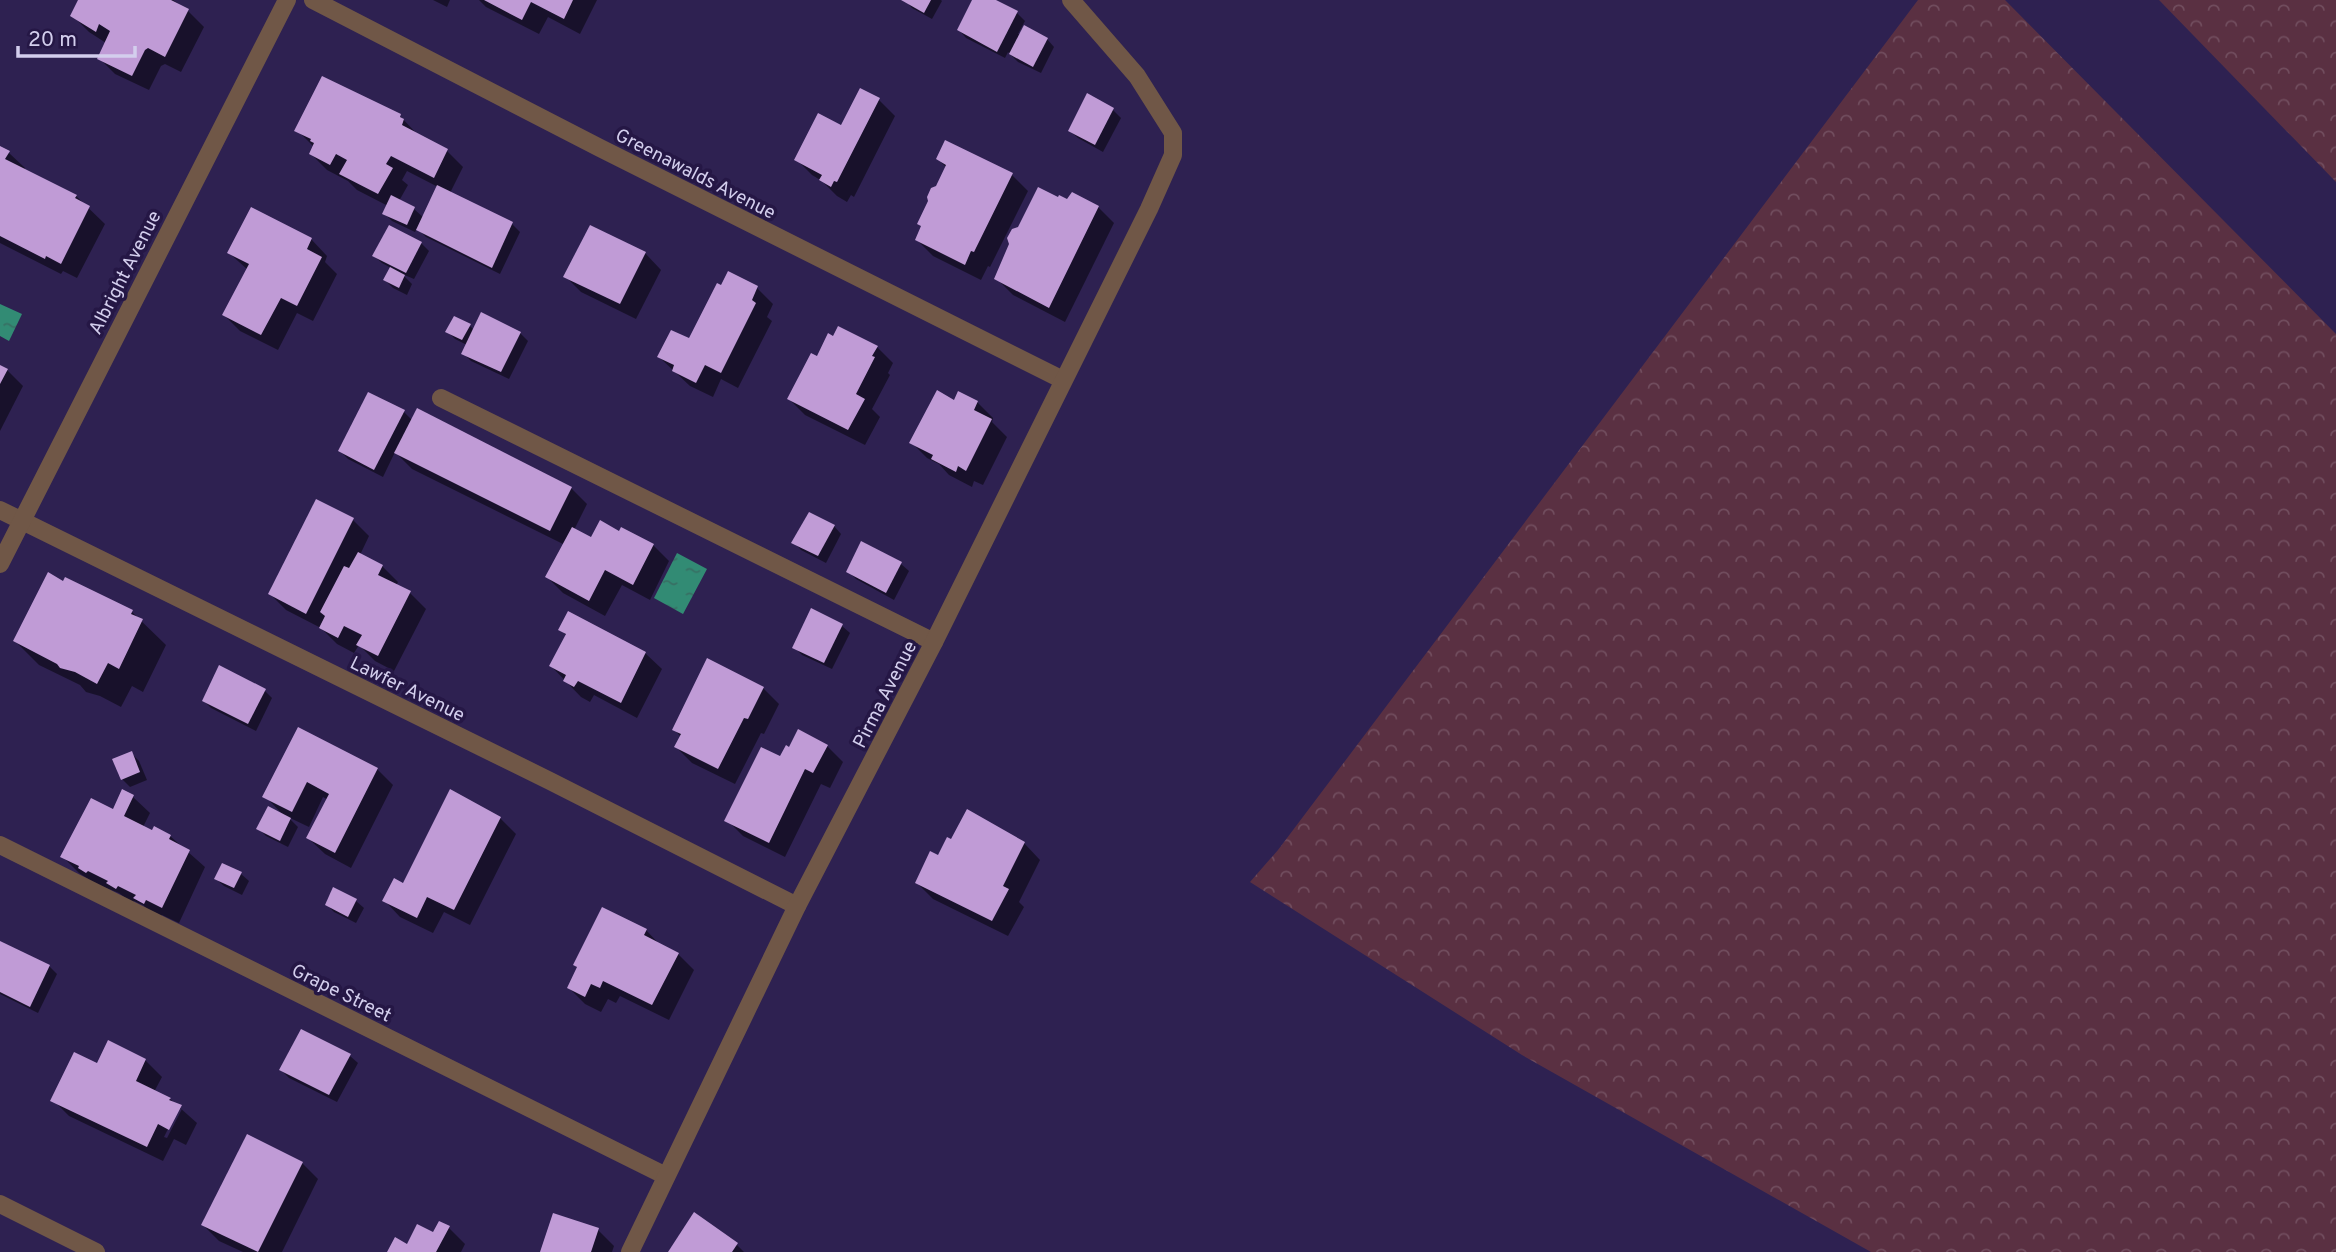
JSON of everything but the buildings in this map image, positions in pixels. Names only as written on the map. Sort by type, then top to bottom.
[{"type":"street","name":"Albright Avenue","points":[[0,564],[287,0]]},
{"type":"street","name":"Greenawalds Avenue","points":[[313,0],[600,148],[1063,380]]},
{"type":"street","name":"Pirma Avenue","points":[[630,1252],[797,906],[934,642],[1149,209],[1173,155],[1173,133],[1165,118],[1137,76],[1071,0]]},
{"type":"street","points":[[441,398],[934,642]]},
{"type":"street","name":"Lawfer Avenue","points":[[0,510],[797,906]]},
{"type":"street","name":"Grape Street","points":[[0,845],[666,1176]]},
{"type":"street","points":[[0,1204],[96,1252]]},
{"type":"green space","points":[[1918,0],[2005,0],[2336,334],[2336,1252],[1871,1252],[1522,1055],[1250,882],[1278,850]]},
{"type":"green space","points":[[2159,0],[2336,0],[2336,182]]},
{"type":"water","points":[[0,304],[22,314],[9,341],[0,336]]},
{"type":"water","points":[[677,553],[707,569],[683,614],[654,598]]}]
